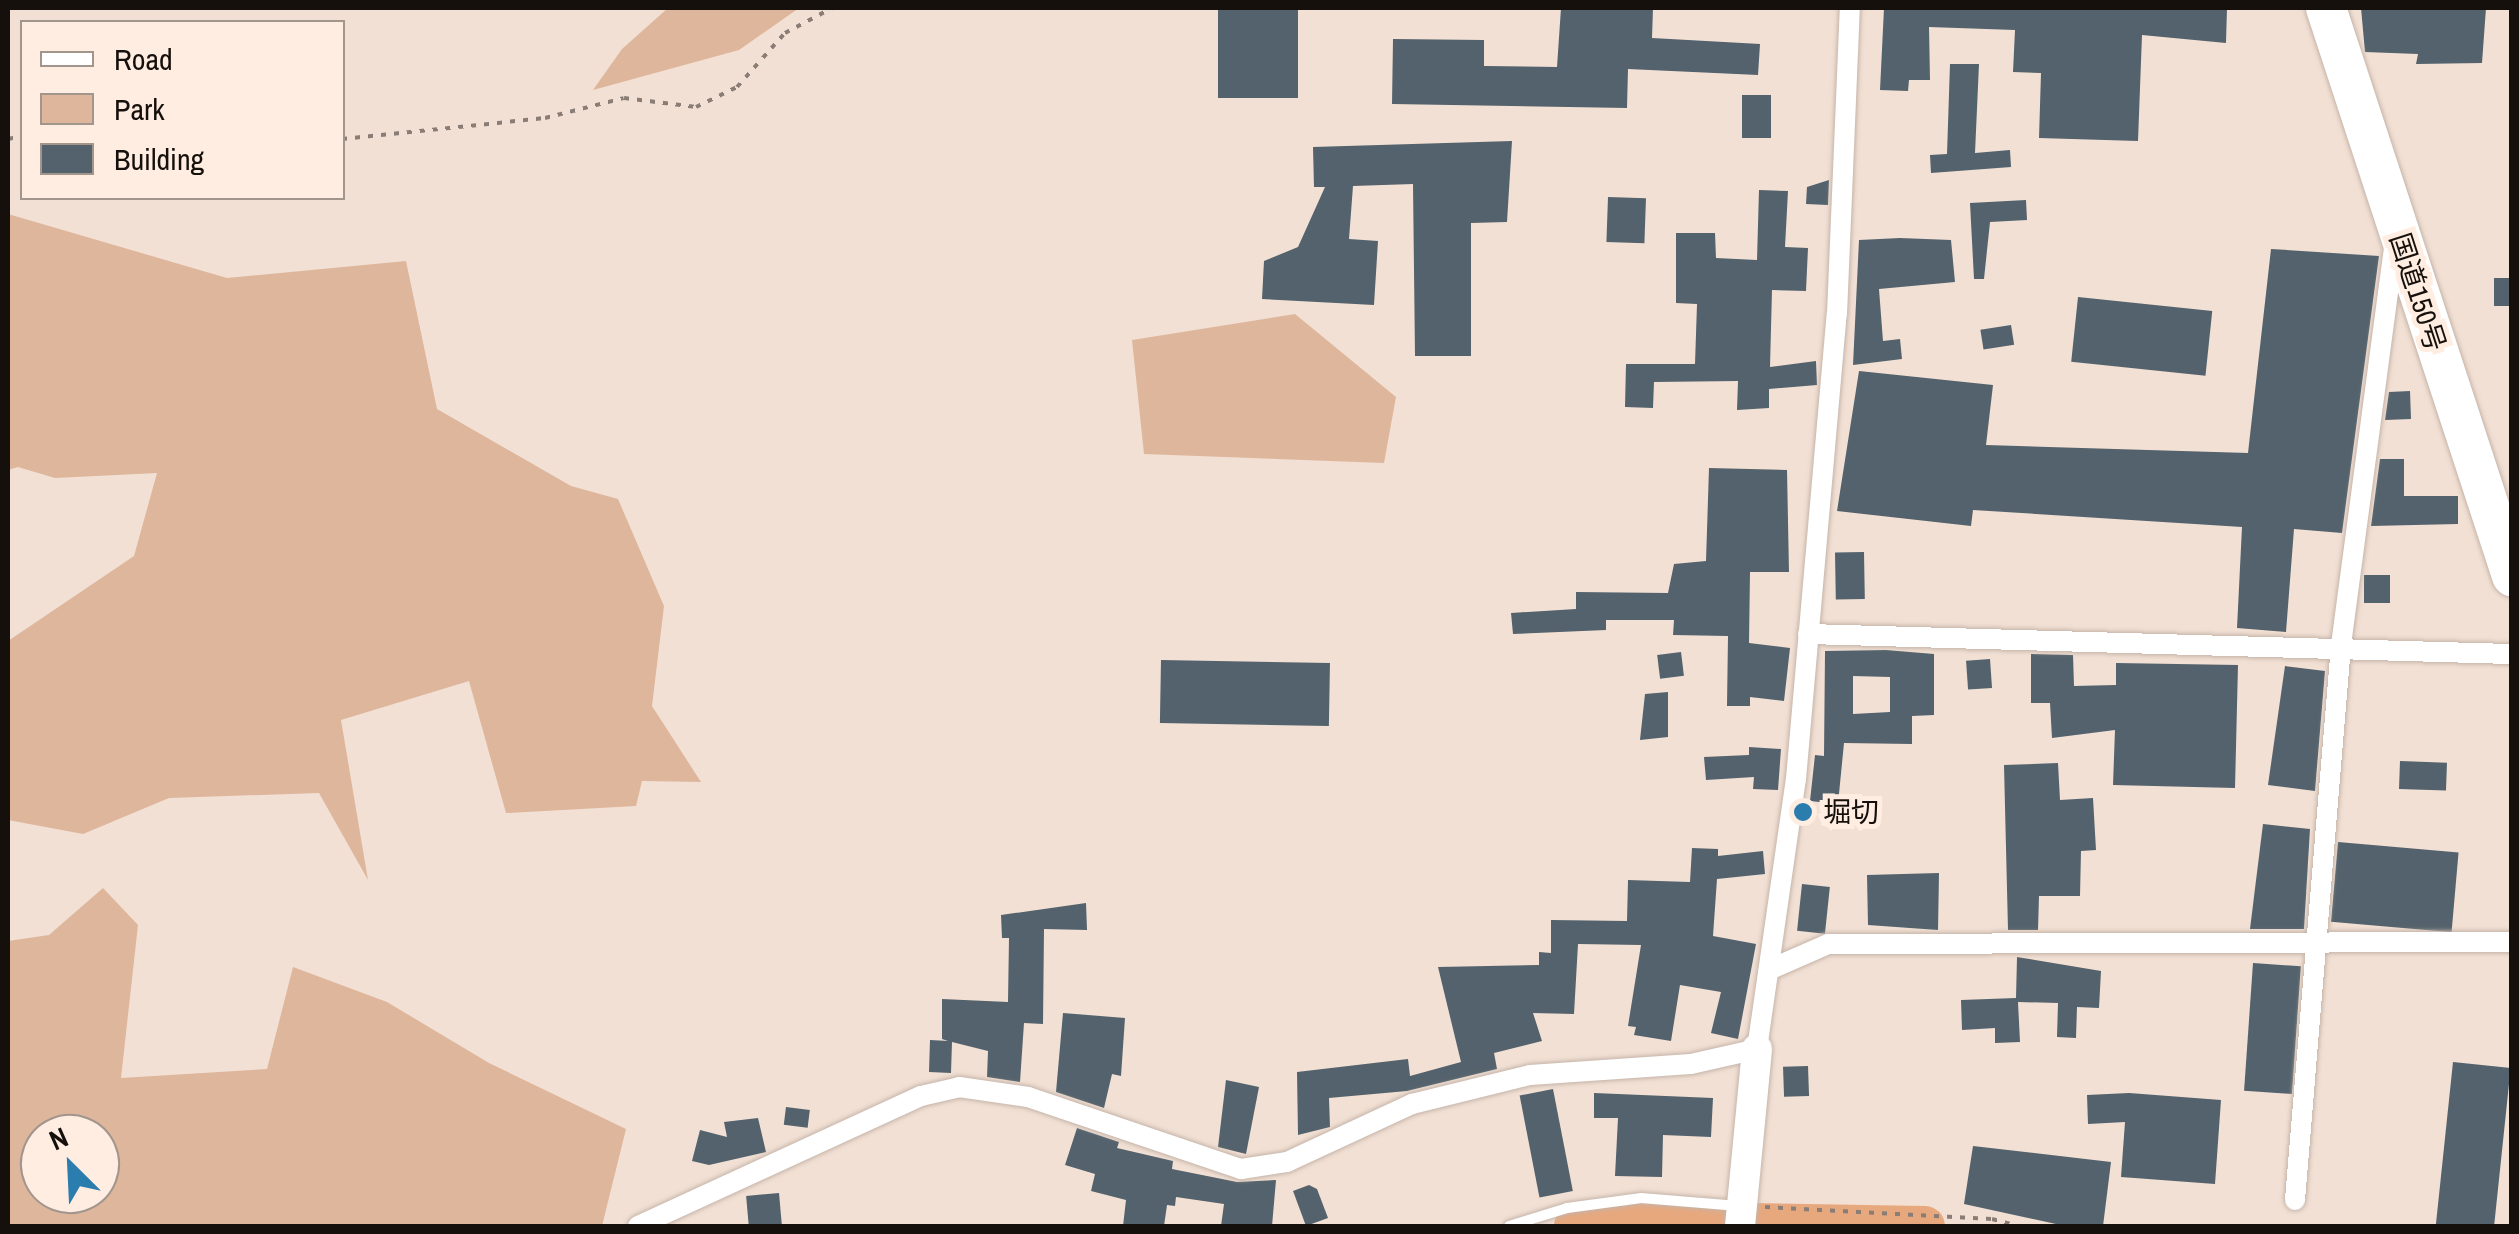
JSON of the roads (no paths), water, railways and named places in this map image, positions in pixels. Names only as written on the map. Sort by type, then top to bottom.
[{"type":"highway","name":"国道150号","points":[[2326,8],[2512,576]]},
{"type":"street","points":[[1741,1216],[1757,1049],[1771,969],[1808,634],[1837,314],[1850,8]]},
{"type":"street","points":[[2295,1200],[2315,941],[2338,745],[2341,645],[2397,228]]},
{"type":"street","points":[[1808,634],[2341,645],[2512,654]]},
{"type":"street","points":[[1771,969],[1828,944],[2512,942]]},
{"type":"street","points":[[638,1226],[922,1096],[959,1088],[1028,1097],[1241,1169],[1287,1162],[1412,1104],[1530,1075],[1691,1064],[1757,1049]]},
{"type":"lane","points":[[1509,1226],[1567,1208],[1642,1198],[1741,1216]]},
{"type":"waterway","points":[[1574,1226],[1638,1221],[1925,1226]]},
{"type":"place","name":"堀切","points":[[1803,812]]}]
